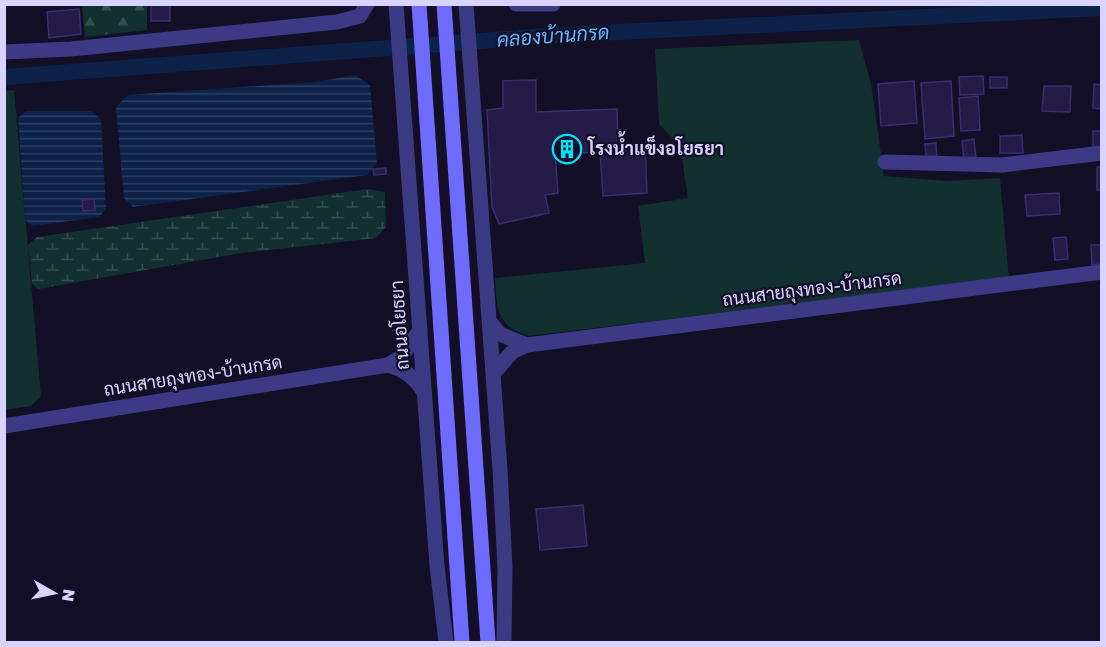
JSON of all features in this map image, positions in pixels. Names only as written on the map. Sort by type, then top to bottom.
[{"type":"main road","points":[[419,8],[462,642]]},
{"type":"main road","points":[[444,8],[488,642]]},
{"type":"street","points":[[4,52],[71,49],[337,22],[360,16],[367,4]]},
{"type":"street","points":[[516,4],[553,4]]},
{"type":"street","points":[[466,7],[494,373],[505,567],[504,642]]},
{"type":"street","name":"ถนนอโยธยา","points":[[397,9],[437,566],[446,642]]},
{"type":"street","points":[[885,162],[1002,165],[1101,153]]},
{"type":"street","name":"ถนนสายถุงทอง-บ้านกรด","points":[[494,373],[507,357],[527,345],[1101,272]]},
{"type":"street","points":[[490,322],[500,334],[527,345]]},
{"type":"street","points":[[388,365],[402,356],[420,330]]},
{"type":"street","points":[[388,365],[403,369],[416,380],[424,392]]},
{"type":"street","name":"ถนนสายถุงทอง-บ้านกรด","points":[[4,426],[388,365]]},
{"type":"green space","points":[[82,5],[147,5],[147,30],[85,37]]},
{"type":"green space","points":[[859,40],[871,84],[884,176],[947,181],[1000,178],[1009,279],[528,336],[517,332],[504,321],[496,299],[495,278],[645,263],[638,206],[688,198],[680,146],[659,124],[655,49]]},
{"type":"green space","points":[[14,90],[41,396],[31,406],[5,410],[4,91]]},
{"type":"green space","points":[[368,189],[385,192],[386,227],[376,238],[242,253],[38,289],[32,284],[28,245],[37,237]]},
{"type":"water","points":[[355,75],[370,85],[377,163],[367,175],[133,207],[124,198],[116,107],[128,95],[315,82]]},
{"type":"water","points":[[26,111],[91,111],[101,119],[106,209],[99,217],[33,226],[25,220],[18,118]]},
{"type":"building","points":[[151,4],[170,4],[170,21],[151,21]]},
{"type":"building","points":[[79,9],[81,34],[49,38],[47,12]]},
{"type":"building","points":[[983,76],[984,94],[960,95],[959,77]]},
{"type":"building","points":[[990,77],[1007,77],[1007,88],[990,88]]},
{"type":"building","name":"โรงน้ำแข็งอโยธยา","points":[[536,80],[536,112],[617,109],[618,146],[645,143],[647,193],[603,196],[600,152],[555,154],[558,193],[545,195],[549,213],[499,224],[492,207],[487,110],[503,108],[503,81]]},
{"type":"building","points":[[914,81],[917,123],[881,126],[878,84]]},
{"type":"building","points":[[951,81],[954,136],[925,139],[921,83]]},
{"type":"building","points":[[1094,84],[1102,85],[1102,109],[1093,108]]},
{"type":"building","points":[[1044,86],[1071,86],[1070,112],[1042,111]]},
{"type":"building","points":[[978,96],[980,130],[961,131],[959,98]]},
{"type":"building","points":[[1093,131],[1102,131],[1102,147],[1093,147]]},
{"type":"building","points":[[1022,135],[1023,153],[1000,153],[1000,136]]},
{"type":"building","points":[[974,139],[976,158],[964,159],[962,141]]},
{"type":"building","points":[[936,143],[937,159],[926,159],[925,144]]},
{"type":"building","points":[[1097,167],[1102,167],[1102,190],[1097,190]]},
{"type":"building","points":[[386,168],[386,174],[374,175],[373,169]]},
{"type":"building","points":[[1059,193],[1060,214],[1027,216],[1025,195]]},
{"type":"building","points":[[94,199],[95,210],[83,211],[82,200]]},
{"type":"building","points":[[1066,237],[1068,259],[1055,260],[1053,238]]},
{"type":"building","points":[[1091,245],[1102,245],[1102,264],[1092,265]]},
{"type":"building","points":[[583,505],[587,546],[540,550],[536,509]]},
{"type":"waterway","name":"คลองบ้านกรด","points":[[4,77],[560,35],[1102,8]]},
{"type":"place","name":"โรงน้ำแข็งอโยธยา","points":[[567,149]]}]
